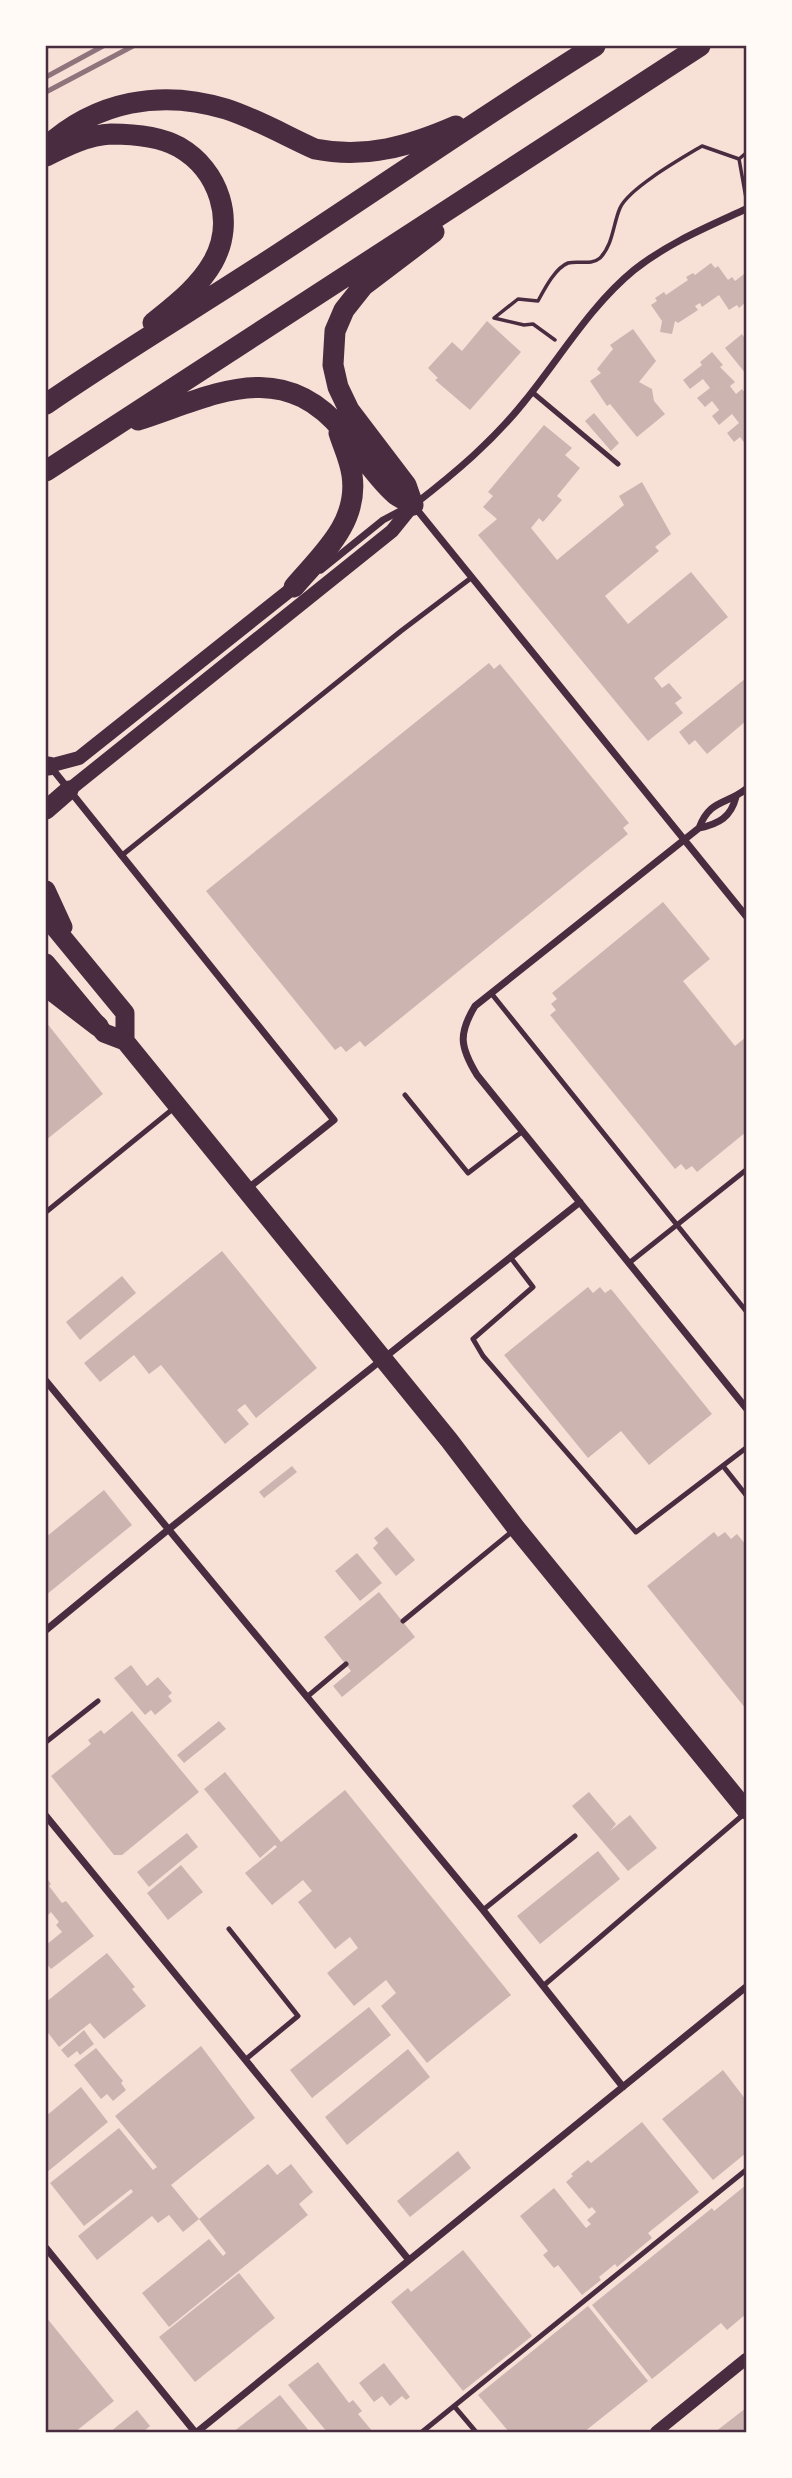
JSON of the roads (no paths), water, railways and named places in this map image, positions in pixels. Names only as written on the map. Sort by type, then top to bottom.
[{"type":"highway","points":[[46,404],[433,153],[493,109],[595,46]]},
{"type":"highway","points":[[46,471],[700,46]]},
{"type":"highway","points":[[46,147],[63,131],[98,112],[152,99],[173,99],[226,109],[315,149],[345,153],[374,152],[404,146],[493,109]]},
{"type":"highway","points":[[46,156],[70,144],[109,134],[158,139],[178,146],[198,161],[209,173],[223,206],[220,244],[215,260],[206,273],[175,304],[97,369]]},
{"type":"highway","points":[[413,505],[406,485],[349,410],[338,387],[333,365],[335,331],[344,310],[363,286],[435,231],[484,184]]},
{"type":"highway","points":[[109,430],[226,389],[265,387],[293,395],[318,407],[334,421],[394,493],[413,505]]},
{"type":"highway","points":[[294,587],[335,540],[349,512],[353,489],[351,471],[334,421]]},
{"type":"highway","points":[[46,810],[69,790]]},
{"type":"highway","points":[[46,890],[76,954]]},
{"type":"highway","points":[[46,917],[125,1013],[125,1041]]},
{"type":"highway","points":[[46,963],[104,1033],[125,1041],[747,1811]]},
{"type":"highway","points":[[46,986],[98,1026]]},
{"type":"main road","points":[[69,790],[392,531],[413,505]]},
{"type":"main road","points":[[47,766],[79,758],[294,587]]},
{"type":"street","points":[[294,587],[328,565],[383,520],[413,505],[483,449],[596,309],[633,271],[676,241],[747,209]]},
{"type":"street","points":[[413,505],[747,916]]},
{"type":"street","points":[[47,766],[334,1120],[246,1191]]},
{"type":"street","points":[[699,828],[705,814],[723,799],[736,797],[747,789]]},
{"type":"street","points":[[736,797],[733,810],[714,825],[699,828],[475,1006],[464,1024],[462,1039],[466,1058],[477,1075],[747,1408]]},
{"type":"street","points":[[46,1630],[580,1202]]},
{"type":"street","points":[[46,1381],[483,1910],[623,2087]]},
{"type":"street","points":[[46,1816],[409,2260]]},
{"type":"street","points":[[46,2248],[196,2432],[747,1987]]},
{"type":"street","points":[[656,2432],[747,2359]]},
{"type":"lane","points":[[532,391],[618,464]]},
{"type":"lane","points":[[121,856],[471,578]]},
{"type":"lane","points":[[491,993],[747,1311]]},
{"type":"lane","points":[[405,1095],[468,1173],[523,1131]]},
{"type":"lane","points":[[46,1212],[176,1106]]},
{"type":"lane","points":[[629,1263],[747,1170]]},
{"type":"lane","points":[[511,1258],[533,1287],[473,1339],[483,1356],[636,1532],[747,1448]]},
{"type":"lane","points":[[723,1466],[747,1495]]},
{"type":"lane","points":[[403,1621],[516,1528]]},
{"type":"lane","points":[[308,1696],[346,1664]]},
{"type":"lane","points":[[46,1742],[98,1701]]},
{"type":"lane","points":[[543,1986],[747,1811]]},
{"type":"lane","points":[[483,1910],[575,1836]]},
{"type":"lane","points":[[229,1929],[298,2016],[245,2060]]},
{"type":"lane","points":[[422,2432],[747,2169]]},
{"type":"lane","points":[[454,2406],[476,2432]]},
{"type":"railway","points":[[46,77],[103,46]]},
{"type":"railway","points":[[46,92],[133,46]]}]
